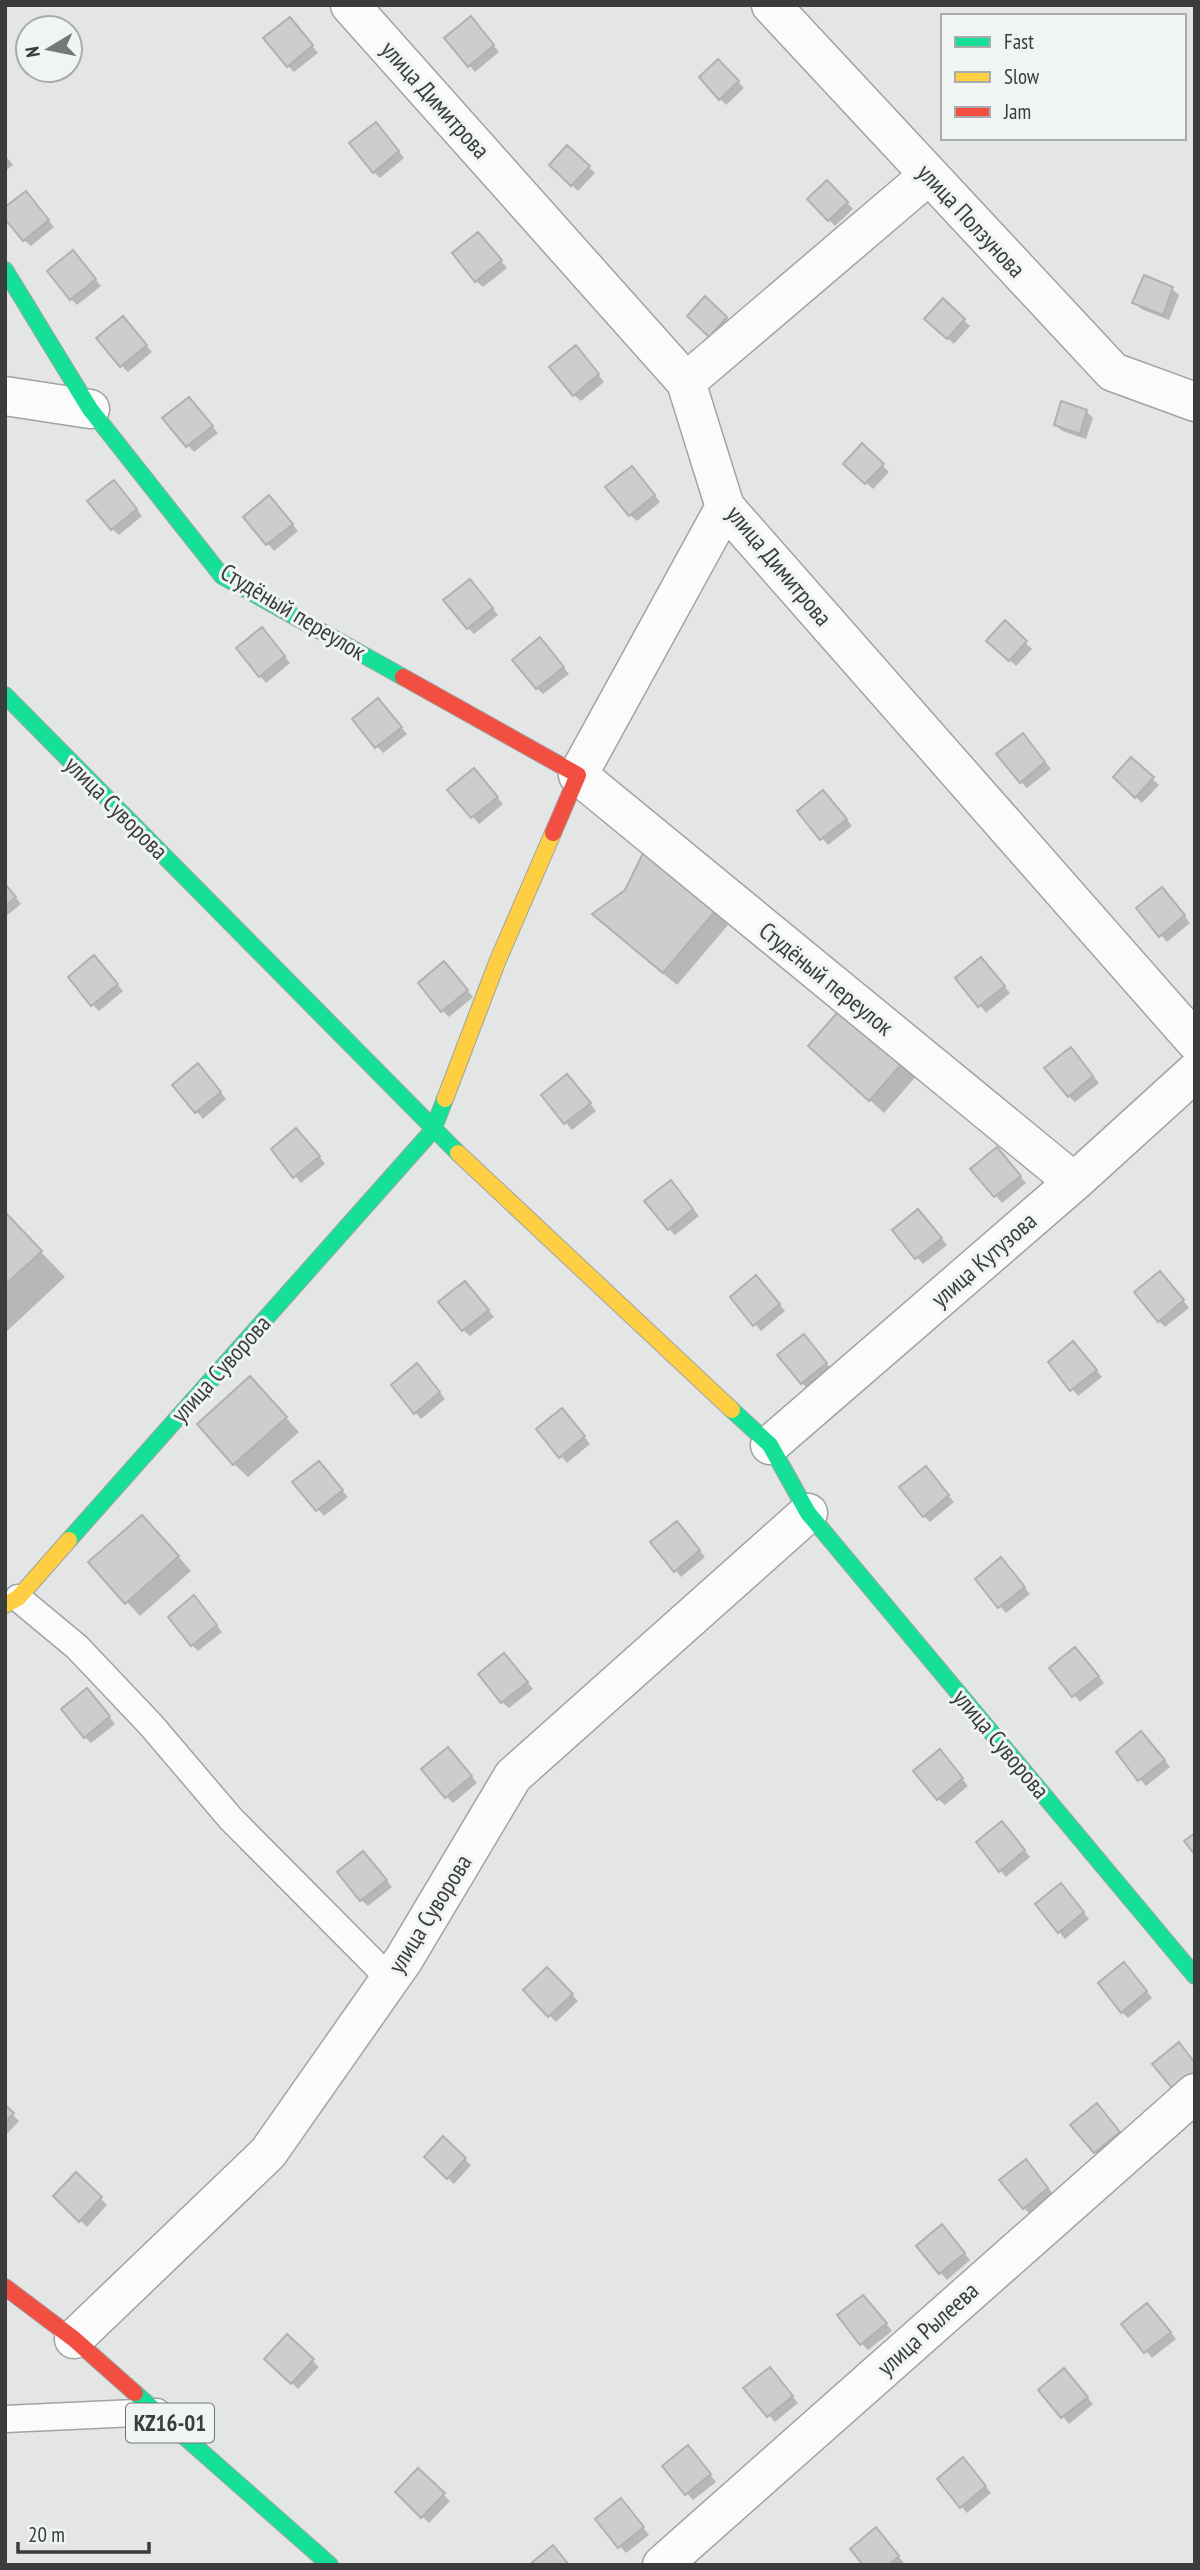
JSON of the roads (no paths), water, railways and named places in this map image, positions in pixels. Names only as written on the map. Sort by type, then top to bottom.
[{"type":"street","name":"улица Димитрова","points":[[350,5],[686,382],[725,507],[1195,1041]]},
{"type":"street","name":"улица Ползунова","points":[[771,5],[1112,372],[1195,401]]},
{"type":"street","points":[[686,382],[929,175]]},
{"type":"street","name":"Студёный переулок","points":[[5,270],[90,409],[222,576],[578,775],[1074,1182]]},
{"type":"street","points":[[5,396],[90,409]]},
{"type":"street","points":[[433,1130],[498,960],[578,775],[725,507]]},
{"type":"street","name":"улица Суворова","points":[[5,695],[433,1130],[770,1445],[808,1513],[1195,1976]]},
{"type":"street","name":"улица Кутузова","points":[[770,1445],[1074,1182],[1195,1072]]},
{"type":"street","name":"улица Суворова","points":[[11,1602],[433,1130]]},
{"type":"street","name":"улица Суворова","points":[[74,2339],[268,2153],[390,1979],[513,1776],[808,1513]]},
{"type":"street","name":"улица Рылеева","points":[[662,2565],[1195,2093]]},
{"type":"street","name":"KZ16-01","points":[[5,2287],[74,2339],[330,2565]]},
{"type":"lane","points":[[11,1602],[77,1647],[232,1819],[390,1979]]},
{"type":"lane","points":[[5,2419],[157,2412]]}]
